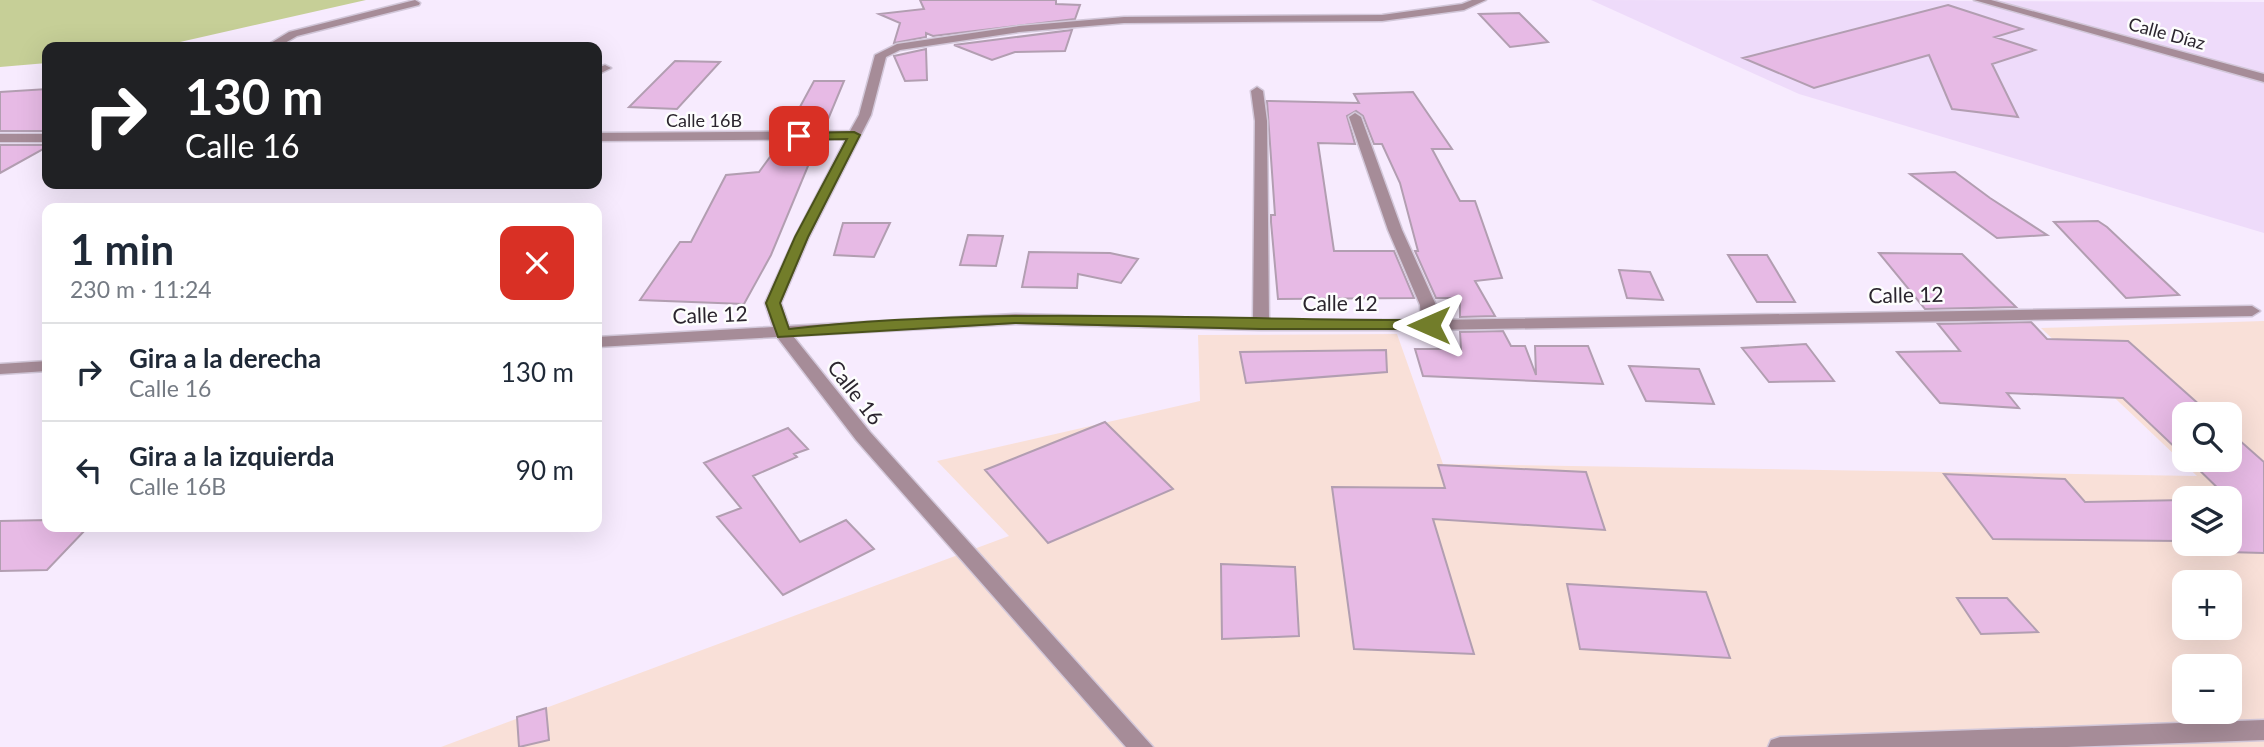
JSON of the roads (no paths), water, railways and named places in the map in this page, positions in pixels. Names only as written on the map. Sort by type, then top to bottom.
[{"type":"street","name":"Calle 16","points":[[1141,747],[863,436],[783,334],[773,303],[802,237],[865,114],[881,55],[897,47],[1019,29],[1124,20],[1382,18],[1464,7],[1481,0]]},
{"type":"street","name":"Calle Díaz","points":[[1979,0],[2264,78]]},
{"type":"street","points":[[279,42],[293,34],[415,3]]},
{"type":"street","points":[[1257,91],[1261,121],[1261,325]]},
{"type":"street","points":[[1355,117],[1395,230],[1428,306],[1429,325]]},
{"type":"street","name":"Calle 16B","points":[[602,137],[854,135]]},
{"type":"street","points":[[0,138],[42,138]]},
{"type":"street","name":"Calle 12","points":[[602,342],[783,334],[846,327],[1015,319],[1261,325],[1429,325],[2252,311]]},
{"type":"street","points":[[0,369],[42,366]]},
{"type":"street","points":[[1780,747],[2264,730]]}]
